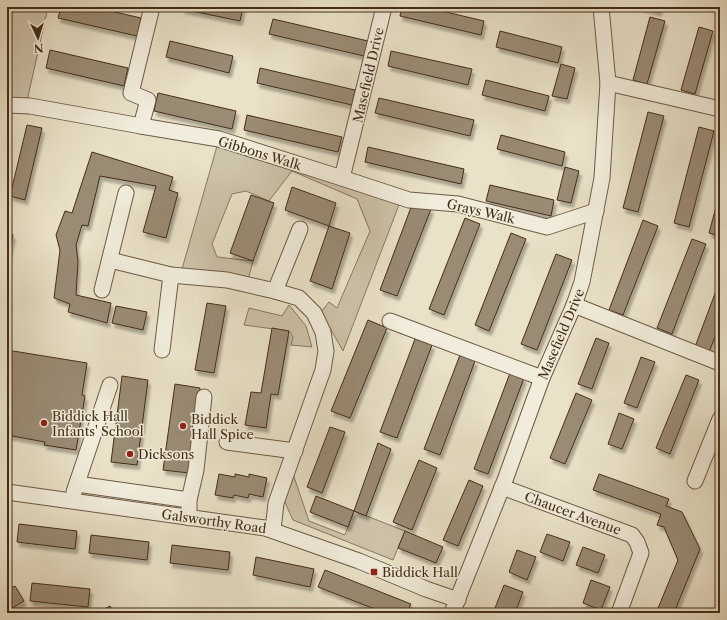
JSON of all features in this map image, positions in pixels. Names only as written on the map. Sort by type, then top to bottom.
[{"type":"street","points":[[141,126],[148,100],[131,93],[152,7]]},
{"type":"street","name":"Masefield Drive","points":[[342,178],[352,144],[384,7]]},
{"type":"street","name":"Masefield Drive","points":[[455,607],[502,487],[542,378],[574,305],[582,282],[602,178],[608,83],[601,7]]},
{"type":"street","points":[[608,83],[720,109]]},
{"type":"street","name":"Gibbons Walk","points":[[7,105],[30,106],[219,139],[342,178]]},
{"type":"street","name":"Grays Walk","points":[[342,178],[409,200],[458,204],[547,227],[596,211]]},
{"type":"street","points":[[102,290],[126,193]]},
{"type":"street","points":[[275,290],[300,229]]},
{"type":"street","points":[[110,260],[171,275],[227,280],[275,290],[299,298],[314,313],[323,332],[326,351],[323,370],[276,503],[273,530]]},
{"type":"street","points":[[162,350],[171,275]]},
{"type":"street","points":[[574,305],[720,363]]},
{"type":"street","points":[[390,321],[542,378]]},
{"type":"street","points":[[71,501],[110,385]]},
{"type":"street","points":[[189,518],[189,500],[196,470],[204,397]]},
{"type":"street","points":[[695,481],[720,419]]},
{"type":"street","points":[[227,442],[295,451]]},
{"type":"street","points":[[77,484],[189,500]]},
{"type":"street","name":"Chaucer Avenue","points":[[502,487],[632,535],[637,542],[640,553],[619,613]]},
{"type":"street","name":"Galsworthy Road","points":[[7,492],[273,530],[359,561],[426,589],[455,607]]},
{"type":"shaded area","points":[[7,7],[48,7],[27,101],[7,100]]},
{"type":"shaded area","points":[[219,139],[402,197],[343,351],[321,312],[329,302],[337,308],[370,231],[357,199],[292,171],[269,201],[246,191],[232,194],[212,244],[217,257],[253,261],[247,284],[180,276]]},
{"type":"shaded area","points":[[289,305],[306,326],[312,347],[291,345],[293,337],[289,331],[244,325],[249,308],[282,316]]},
{"type":"shaded area","points":[[293,474],[309,521],[345,535],[354,511],[405,531],[393,560],[293,520],[283,498]]},
{"type":"building","points":[[61,7],[93,7],[141,18],[137,36],[58,18]]},
{"type":"building","points":[[183,7],[243,7],[240,21],[182,9]]},
{"type":"building","points":[[402,7],[425,7],[484,21],[481,35],[400,16]]},
{"type":"building","points":[[642,7],[660,7],[659,12]]},
{"type":"building","points":[[650,17],[665,21],[647,84],[633,80]]},
{"type":"building","points":[[273,19],[368,41],[364,56],[269,34]]},
{"type":"building","points":[[699,27],[713,31],[695,94],[681,90]]},
{"type":"building","points":[[500,31],[562,47],[558,63],[496,47]]},
{"type":"building","points":[[170,41],[233,56],[229,73],[166,57]]},
{"type":"building","points":[[50,50],[128,68],[124,86],[46,68]]},
{"type":"building","points":[[391,51],[472,69],[468,85],[388,66]]},
{"type":"building","points":[[561,64],[575,68],[567,99],[552,96]]},
{"type":"building","points":[[260,68],[355,90],[352,105],[257,83]]},
{"type":"building","points":[[486,80],[549,96],[545,111],[482,95]]},
{"type":"building","points":[[158,93],[236,111],[232,129],[154,111]]},
{"type":"building","points":[[379,98],[474,120],[470,136],[375,113]]},
{"type":"building","points":[[648,112],[664,116],[638,212],[623,208]]},
{"type":"building","points":[[247,115],[342,137],[338,152],[244,130]]},
{"type":"building","points":[[27,125],[42,128],[25,200],[10,196]]},
{"type":"building","points":[[699,127],[714,131],[689,227],[674,223]]},
{"type":"building","points":[[501,135],[565,152],[562,166],[497,149]]},
{"type":"building","points":[[368,147],[464,169],[461,184],[365,162]]},
{"type":"building","points":[[92,152],[173,177],[169,190],[178,193],[166,238],[143,232],[156,186],[100,176],[88,226],[82,225],[76,245],[78,261],[76,295],[111,303],[107,323],[68,312],[70,304],[54,298],[60,250],[56,235],[65,211],[72,213]]},
{"type":"building","points":[[565,167],[579,171],[571,203],[557,200]]},
{"type":"building","points":[[490,185],[554,200],[551,216],[486,201]]},
{"type":"building","points":[[292,187],[336,203],[329,226],[285,210]]},
{"type":"building","points":[[720,192],[720,236],[709,233]]},
{"type":"building","points":[[251,195],[274,203],[253,261],[230,253]]},
{"type":"building","points":[[413,202],[431,209],[397,296],[380,290]]},
{"type":"building","points":[[465,218],[480,224],[444,315],[429,309]]},
{"type":"building","points":[[643,220],[658,226],[623,315],[609,310]]},
{"type":"building","points":[[329,226],[350,233],[332,289],[310,281]]},
{"type":"building","points":[[7,233],[13,235],[7,262]]},
{"type":"building","points":[[511,233],[526,239],[489,331],[475,325]]},
{"type":"building","points":[[692,239],[706,244],[672,334],[657,328]]},
{"type":"building","points":[[556,254],[572,260],[537,350],[521,344]]},
{"type":"building","points":[[720,280],[720,324],[709,352],[695,347]]},
{"type":"building","points":[[207,303],[226,306],[214,373],[195,370]]},
{"type":"building","points":[[116,306],[147,312],[143,330],[112,323]]},
{"type":"building","points":[[368,320],[387,328],[350,418],[331,411]]},
{"type":"building","points":[[272,328],[289,331],[278,395],[271,394],[266,428],[245,425],[251,392],[261,393]]},
{"type":"building","points":[[596,338],[609,343],[592,389],[578,384]]},
{"type":"building","points":[[415,339],[432,345],[397,438],[380,432]]},
{"type":"building","name":"Biddick Hall Infants' School","points":[[7,350],[87,363],[82,395],[85,396],[76,450],[44,445],[45,442],[7,435]]},
{"type":"building","points":[[460,355],[475,361],[440,455],[424,449]]},
{"type":"building","points":[[641,357],[655,362],[637,408],[624,403]]},
{"type":"building","points":[[510,373],[524,378],[488,474],[474,469]]},
{"type":"building","points":[[686,375],[699,380],[670,454],[656,448]]},
{"type":"building","points":[[122,376],[148,380],[137,465],[111,462]]},
{"type":"building","points":[[175,384],[200,388],[189,473],[163,470]]},
{"type":"building","points":[[576,393],[592,400],[565,464],[550,458]]},
{"type":"building","points":[[619,413],[634,419],[622,449],[608,444]]},
{"type":"building","points":[[330,427],[345,432],[322,493],[307,487]]},
{"type":"building","points":[[378,443],[391,449],[366,516],[354,511]]},
{"type":"building","points":[[419,460],[437,468],[412,530],[393,522]]},
{"type":"building","points":[[219,474],[235,477],[235,474],[249,477],[249,474],[267,478],[263,497],[249,494],[248,498],[234,495],[233,498],[215,495]]},
{"type":"building","points":[[599,474],[669,499],[666,506],[682,512],[700,549],[674,613],[656,613],[678,560],[664,527],[657,525],[661,514],[593,490]]},
{"type":"building","points":[[469,480],[483,486],[458,546],[443,540]]},
{"type":"building","points":[[316,496],[354,511],[348,527],[310,512]]},
{"type":"building","points":[[19,524],[77,531],[75,549],[17,542]]},
{"type":"building","points":[[405,531],[443,547],[436,563],[398,548]]},
{"type":"building","points":[[547,534],[570,542],[563,561],[540,552]]},
{"type":"building","points":[[91,535],[149,542],[147,560],[89,553]]},
{"type":"building","points":[[172,545],[230,552],[228,570],[170,563]]},
{"type":"building","points":[[583,547],[605,555],[598,573],[576,565]]},
{"type":"building","points":[[517,550],[536,557],[527,580],[509,572]]},
{"type":"building","points":[[256,557],[314,569],[310,587],[253,575]]},
{"type":"building","points":[[325,570],[411,604],[407,613],[385,613],[318,587]]},
{"type":"building","points":[[591,580],[610,587],[601,610],[583,603]]},
{"type":"building","points":[[32,583],[90,589],[88,607],[30,601]]},
{"type":"building","points":[[504,585],[523,592],[515,613],[509,613],[495,608]]},
{"type":"building","points":[[15,586],[24,601],[7,611],[7,590]]},
{"type":"building","points":[[110,606],[114,613],[97,613]]},
{"type":"place","name":"Biddick Hall Infants' School","points":[[44,423]]},
{"type":"place","name":"Biddick Hall Spice","points":[[183,426]]},
{"type":"place","name":"Dicksons","points":[[130,454]]},
{"type":"place","name":"Biddick Hall","points":[[374,572]]}]
